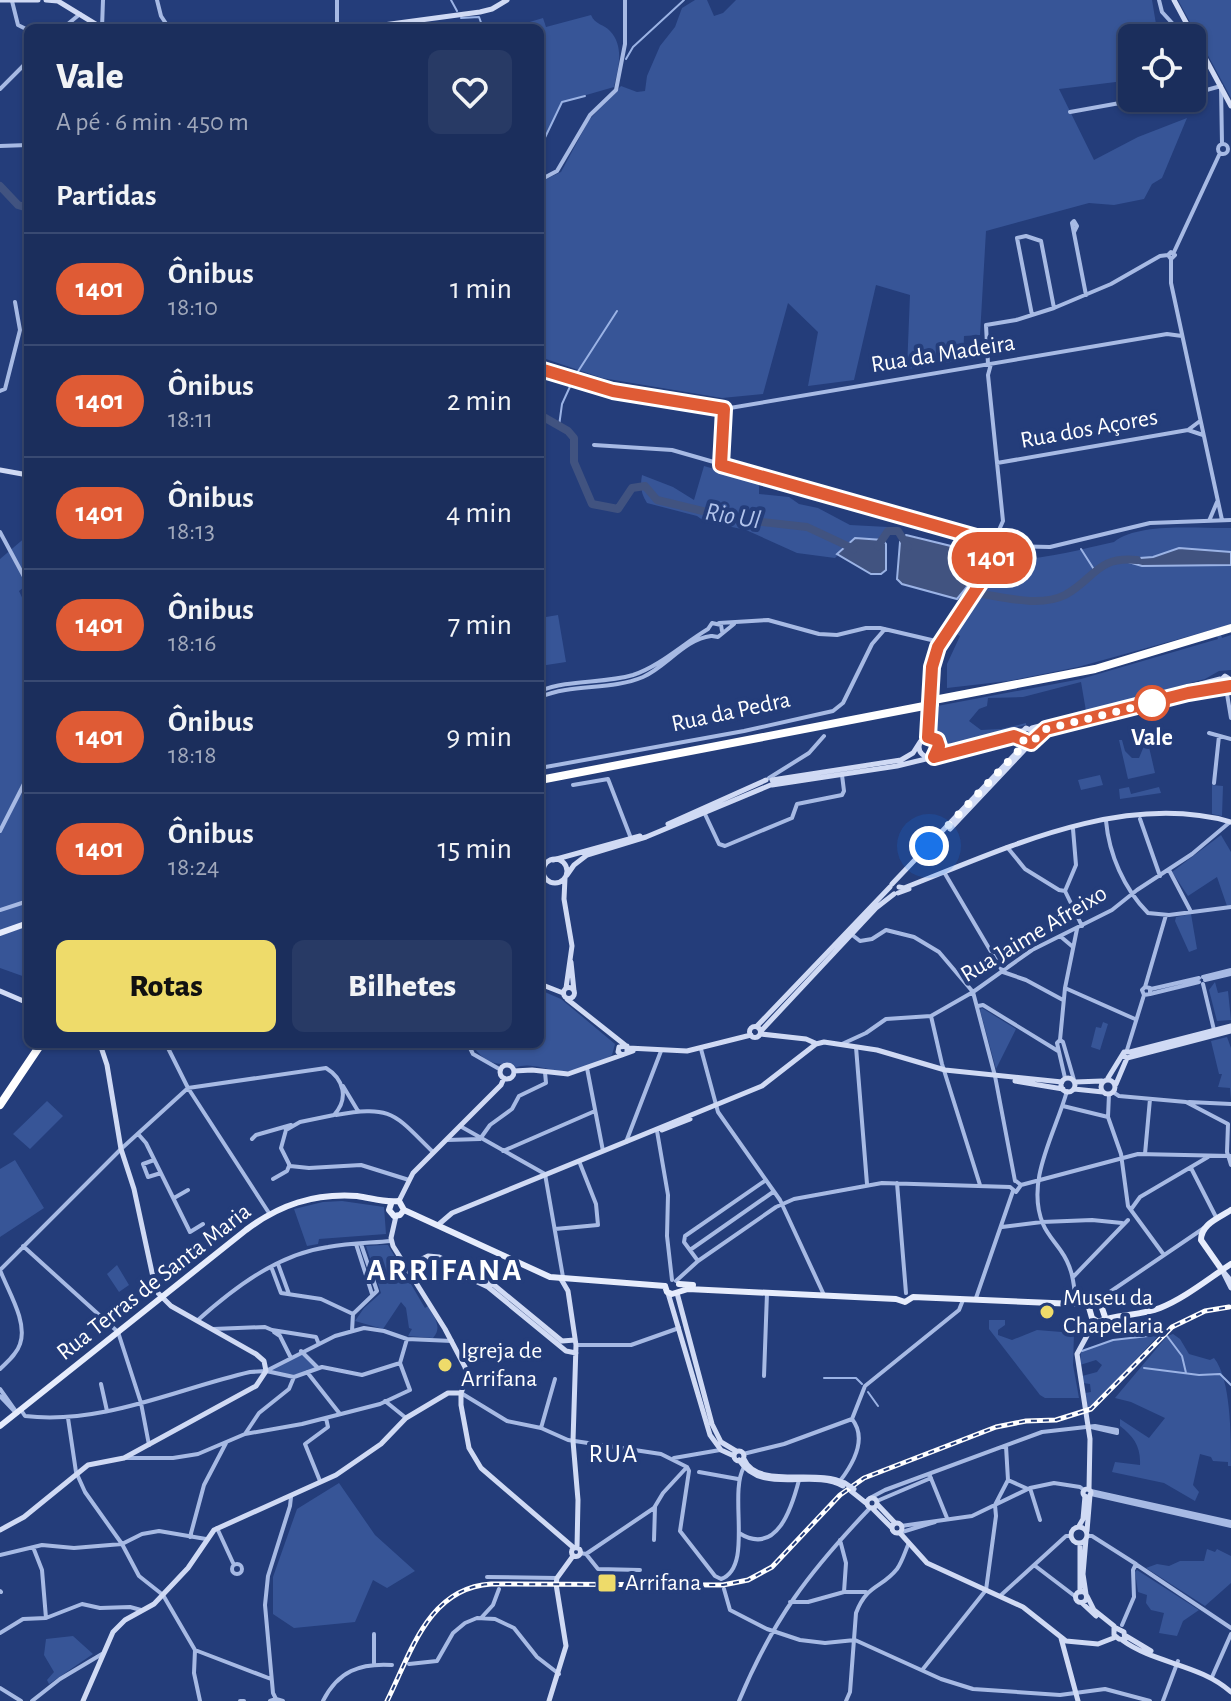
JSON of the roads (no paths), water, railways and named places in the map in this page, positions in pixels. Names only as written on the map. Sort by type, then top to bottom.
[{"type":"highway","points":[[544,777],[1095,672],[1231,630]]},
{"type":"highway","points":[[0,1103],[36,1048]]},
{"type":"main road","points":[[0,931],[24,922]]},
{"type":"main road","name":"Rua Terras de Santa Maria","points":[[0,1426],[269,1213],[302,1200],[328,1196],[365,1197],[395,1203]]},
{"type":"main road","points":[[404,1210],[396,1216],[389,1210],[395,1203],[536,1273],[562,1279],[666,1289],[677,1286],[1076,1304],[1098,1300],[1105,1317]]},
{"type":"main road","points":[[1222,1270],[1201,1240],[1204,1228],[1231,1210]]},
{"type":"main road","points":[[1088,1304],[1095,1321],[1160,1308],[1231,1264]]},
{"type":"main road","points":[[666,1289],[677,1286],[823,1294]]},
{"type":"street","points":[[0,0],[38,0]]},
{"type":"street","points":[[46,0],[58,1],[95,24]]},
{"type":"street","points":[[101,24],[103,0]]},
{"type":"street","points":[[157,0],[166,24]]},
{"type":"street","points":[[337,0],[337,24]]},
{"type":"street","points":[[389,24],[480,12],[507,0]]},
{"type":"street","points":[[544,178],[557,171],[590,115],[616,90],[625,44],[625,0]]},
{"type":"street","points":[[1159,0],[1162,12],[1173,24]]},
{"type":"street","points":[[1174,0],[1231,106]]},
{"type":"street","points":[[12,1],[18,25],[24,28]]},
{"type":"street","points":[[68,24],[80,14]]},
{"type":"street","points":[[431,18],[432,24]]},
{"type":"street","points":[[0,89],[24,65]]},
{"type":"street","points":[[1206,90],[1221,86]]},
{"type":"street","points":[[1221,86],[1220,153],[1171,256],[1170,275],[1222,520]]},
{"type":"street","points":[[1070,112],[1118,103]]},
{"type":"street","points":[[1220,153],[1229,152],[1222,144]]},
{"type":"street","points":[[0,146],[24,145]]},
{"type":"street","points":[[1074,232],[1086,295]]},
{"type":"street","points":[[1032,315],[1017,238],[1026,236],[1041,241],[1054,308]]},
{"type":"street","points":[[999,530],[1003,521],[986,325],[1054,308],[1131,271],[1171,256]]},
{"type":"street","points":[[0,391],[5,389],[20,330],[15,302]]},
{"type":"street","name":"Rua da Madeira","points":[[1167,334],[1180,326]]},
{"type":"street","name":"Rua da Madeira","points":[[544,370],[642,397],[724,409],[1167,334],[1182,336]]},
{"type":"street","points":[[721,465],[724,409]]},
{"type":"street","name":"Rua dos Açores","points":[[997,463],[1188,430],[1200,421]]},
{"type":"street","name":"Rua dos Açores","points":[[1188,430],[1203,435]]},
{"type":"street","points":[[594,445],[672,450],[983,539]]},
{"type":"street","points":[[0,470],[24,475]]},
{"type":"street","points":[[1209,521],[1217,502]]},
{"type":"street","points":[[983,539],[987,554],[998,557],[1008,546],[1050,547],[1150,523],[1231,520]]},
{"type":"street","points":[[983,539],[993,529],[999,530],[1008,546]]},
{"type":"street","points":[[0,532],[24,577]]},
{"type":"street","points":[[928,737],[932,667],[940,642],[991,567],[992,557]]},
{"type":"street","points":[[544,692],[567,683],[634,674],[655,665],[708,629],[712,623],[768,620],[819,634],[837,635],[866,628],[885,629],[940,642]]},
{"type":"street","points":[[719,623],[722,631]]},
{"type":"street","points":[[544,693],[624,683],[643,677],[700,638],[718,637],[736,623]]},
{"type":"street","points":[[708,629],[711,636]]},
{"type":"street","name":"Rua da Pedra","points":[[544,767],[744,731],[833,711],[843,703],[872,644],[885,629]]},
{"type":"street","points":[[928,737],[947,748],[1022,736],[1031,728],[1228,683]]},
{"type":"street","points":[[1228,683],[1227,706],[1231,718]]},
{"type":"street","points":[[759,1030],[1046,729],[1228,683]]},
{"type":"street","points":[[1031,728],[1036,733],[1033,740]]},
{"type":"street","points":[[1209,733],[1231,739]]},
{"type":"street","points":[[552,883],[559,883],[587,855],[704,812],[769,782],[809,753],[824,736]]},
{"type":"street","points":[[769,782],[842,775],[932,758],[1014,736],[1033,740]]},
{"type":"street","points":[[759,1030],[885,899],[1021,748],[1022,736]]},
{"type":"street","points":[[1214,783],[1219,736]]},
{"type":"street","points":[[544,863],[632,840],[769,782],[901,760],[913,753],[920,742],[928,737]]},
{"type":"street","points":[[920,742],[919,752],[932,758]]},
{"type":"street","points":[[932,758],[938,752],[938,743]]},
{"type":"street","points":[[704,812],[719,844],[725,846],[792,818],[797,804],[842,795],[842,775]]},
{"type":"street","points":[[573,785],[608,779],[632,840]]},
{"type":"street","points":[[0,831],[24,784]]},
{"type":"street","points":[[895,888],[904,888],[944,874],[1062,828],[1191,813],[1230,822]]},
{"type":"street","points":[[1008,849],[1073,829],[1158,815]]},
{"type":"street","points":[[1140,819],[1160,876]]},
{"type":"street","points":[[1106,822],[1112,855],[1133,895],[1148,913],[1166,915],[1231,907]]},
{"type":"street","name":"Rua Jaime Afreixo","points":[[842,1044],[886,1019],[931,1016],[973,992],[1032,950],[1112,910],[1220,833],[1230,822]]},
{"type":"street","points":[[1065,891],[1076,865],[1073,829]]},
{"type":"street","points":[[1008,849],[1025,869],[1065,891],[1075,905],[1080,927],[1073,947],[1063,1000],[1060,1040],[1057,1043],[1074,1081]]},
{"type":"street","points":[[544,870],[550,861]]},
{"type":"street","points":[[550,861],[564,863],[564,899],[571,934],[574,993],[581,1008]]},
{"type":"street","points":[[1169,870],[1190,910]]},
{"type":"street","points":[[944,874],[1003,972],[1026,980],[1063,1000]]},
{"type":"street","points":[[544,877],[564,899]]},
{"type":"street","points":[[0,910],[24,902]]},
{"type":"street","points":[[1164,1255],[1130,1207],[1122,1159],[1108,1117],[1108,1093],[1115,1085],[1127,1055],[1166,915]]},
{"type":"street","points":[[851,934],[860,941],[872,939],[886,930],[914,937],[939,952],[973,992],[978,1006],[1015,1181],[975,1301]]},
{"type":"street","points":[[1060,936],[1073,947]]},
{"type":"street","points":[[565,993],[571,961]]},
{"type":"street","points":[[1147,991],[1231,972]]},
{"type":"street","points":[[1202,980],[1214,1030]]},
{"type":"street","points":[[544,985],[574,993]]},
{"type":"street","points":[[1065,988],[1135,1019]]},
{"type":"street","points":[[0,991],[24,1001]]},
{"type":"street","points":[[565,993],[574,993]]},
{"type":"street","points":[[565,993],[616,1039],[622,1051]]},
{"type":"street","points":[[978,1006],[983,1005],[1059,1051]]},
{"type":"street","points":[[931,1016],[980,1185]]},
{"type":"street","points":[[501,1070],[508,1065],[514,1071],[568,1074],[622,1051],[701,1049],[751,1035],[751,1029],[806,1039],[813,1045]]},
{"type":"street","points":[[1108,1093],[1101,1087],[1127,1055],[1214,1030],[1231,1029]]},
{"type":"street","points":[[1127,1055],[1231,1029]]},
{"type":"street","points":[[1060,1040],[1063,1042],[1066,1086],[1063,1106],[1037,1181],[1038,1202],[1042,1222],[1074,1276],[1076,1304]]},
{"type":"street","points":[[626,1142],[771,1085],[813,1045],[842,1044],[945,1070],[1119,1096],[1231,1104]]},
{"type":"street","points":[[856,1047],[867,1185]]},
{"type":"street","points":[[101,1048],[121,1149],[134,1189],[156,1291],[161,1298],[261,1357],[266,1371]]},
{"type":"street","points":[[168,1048],[188,1088],[269,1213]]},
{"type":"street","points":[[395,1203],[409,1180],[433,1152],[501,1085],[504,1078],[501,1070],[473,1054],[470,1048]]},
{"type":"street","points":[[701,1049],[716,1107],[782,1204],[823,1294]]},
{"type":"street","points":[[626,1142],[661,1051]]},
{"type":"street","points":[[0,1369],[19,1348],[22,1335],[0,1270],[121,1149],[188,1088],[326,1068],[342,1083],[358,1111]]},
{"type":"street","points":[[587,1068],[603,1151]]},
{"type":"street","points":[[504,1078],[510,1078],[514,1071]]},
{"type":"street","points":[[480,1139],[490,1125],[512,1109],[519,1096],[546,1083],[545,1072]]},
{"type":"street","points":[[1066,1086],[1074,1081],[1105,1080],[1115,1085]]},
{"type":"street","points":[[1066,1086],[1074,1081]]},
{"type":"street","points":[[334,1115],[342,1101],[342,1083]]},
{"type":"street","points":[[1145,1154],[1150,1099]]},
{"type":"street","points":[[342,1101],[358,1111]]},
{"type":"street","points":[[1186,1102],[1228,1124],[1231,1165]]},
{"type":"street","points":[[1063,1106],[1108,1117]]},
{"type":"street","points":[[438,1225],[452,1213],[716,1107]]},
{"type":"street","points":[[252,1139],[293,1124],[358,1111],[380,1110],[392,1114],[433,1152]]},
{"type":"street","points":[[503,1151],[595,1111]]},
{"type":"street","points":[[290,1166],[281,1148],[286,1130],[293,1124]]},
{"type":"street","points":[[458,1129],[545,1174]]},
{"type":"street","points":[[458,1129],[466,1139]]},
{"type":"street","points":[[657,1131],[668,1195],[667,1236],[677,1286],[712,1424],[721,1442],[759,1473],[842,1483],[871,1503],[898,1528],[908,1545],[927,1563],[1023,1607],[1064,1639],[1098,1644],[1121,1638],[1212,1676],[1231,1690]]},
{"type":"street","points":[[139,1135],[190,1232],[203,1224]]},
{"type":"street","points":[[447,1140],[480,1139]]},
{"type":"street","points":[[1015,1181],[1021,1185],[1145,1154],[1230,1156]]},
{"type":"street","points":[[1074,1276],[1125,1222],[1130,1207],[1140,1197],[1209,1157]]},
{"type":"street","points":[[154,1160],[143,1164],[148,1177],[161,1173]]},
{"type":"street","points":[[555,1229],[598,1225],[596,1204],[579,1161]]},
{"type":"street","points":[[290,1166],[361,1165],[409,1180]]},
{"type":"street","points":[[273,1179],[290,1166]]},
{"type":"street","points":[[1191,1167],[1217,1219]]},
{"type":"street","points":[[545,1174],[576,1342],[573,1441],[579,1551]]},
{"type":"street","points":[[698,1261],[684,1242],[685,1236],[766,1180]]},
{"type":"street","points":[[897,1183],[904,1297]]},
{"type":"street","points":[[677,1286],[698,1261],[794,1199],[867,1185],[897,1183],[980,1185],[1019,1190],[1021,1185]]},
{"type":"street","points":[[174,1198],[188,1190]]},
{"type":"street","points":[[690,1250],[774,1192]]},
{"type":"street","points":[[396,1216],[391,1241],[452,1341],[467,1374],[461,1393],[473,1458],[598,1569],[640,1570]]},
{"type":"street","points":[[1002,1227],[1042,1222],[1139,1220]]},
{"type":"street","points":[[1098,1300],[1204,1228]]},
{"type":"street","points":[[1190,1238],[1201,1240]]},
{"type":"street","points":[[198,1320],[236,1287],[291,1257],[326,1247],[391,1241]]},
{"type":"street","points":[[352,1331],[353,1314],[374,1293],[359,1244]]},
{"type":"street","points":[[23,1246],[118,1332],[141,1403],[149,1445]]},
{"type":"street","points":[[408,1270],[428,1256],[439,1257],[494,1285],[562,1341],[631,1345],[679,1328]]},
{"type":"street","points":[[408,1270],[426,1262],[439,1263],[488,1287],[566,1351],[576,1353]]},
{"type":"street","points":[[278,1264],[289,1294]]},
{"type":"street","points":[[271,1268],[281,1293],[321,1299],[353,1314]]},
{"type":"street","points":[[1222,1270],[1231,1281]]},
{"type":"street","points":[[1222,1270],[1231,1288]]},
{"type":"street","points":[[568,1291],[573,1280]]},
{"type":"street","points":[[666,1289],[710,1435],[721,1450]]},
{"type":"street","points":[[764,1376],[767,1293]]},
{"type":"street","points":[[671,1459],[721,1450],[739,1456],[784,1444],[852,1419],[865,1386],[959,1310],[963,1300]]},
{"type":"street","points":[[1095,1321],[1077,1354],[1089,1426],[1082,1595],[1078,1602],[1122,1630],[1121,1638]]},
{"type":"street","points":[[213,1329],[265,1327],[280,1336],[290,1356]]},
{"type":"street","points":[[124,1458],[256,1386],[266,1371],[290,1356],[352,1331],[364,1328],[407,1339],[452,1341]]},
{"type":"street","points":[[435,1341],[445,1329]]},
{"type":"street","points":[[272,1330],[316,1337],[318,1342]]},
{"type":"street","points":[[0,1530],[24,1517],[76,1472],[93,1462],[185,1457],[245,1434],[326,1418],[385,1401],[410,1390],[400,1363],[407,1339]]},
{"type":"street","points":[[301,1351],[318,1368]]},
{"type":"street","points":[[0,1396],[25,1416],[68,1418],[141,1403],[233,1376],[266,1371],[294,1377],[318,1368],[362,1375],[400,1363]]},
{"type":"street","points":[[307,1372],[340,1414]]},
{"type":"street","points":[[245,1434],[259,1413],[289,1389],[294,1377]]},
{"type":"street","points":[[541,1428],[555,1379]]},
{"type":"street","points":[[101,1384],[107,1411]]},
{"type":"street","points":[[0,1389],[19,1411]]},
{"type":"street","points":[[83,1701],[113,1632],[163,1595],[188,1568],[206,1539],[217,1528],[291,1497],[348,1468],[381,1444],[406,1418],[451,1392],[461,1393],[507,1421],[541,1428],[573,1441],[633,1448],[687,1467],[689,1471],[680,1531],[715,1576],[722,1579],[736,1559],[738,1479],[744,1467]]},
{"type":"street","points":[[385,1401],[406,1418]]},
{"type":"street","points":[[68,1418],[76,1472],[139,1576],[163,1595],[195,1650],[194,1673],[200,1701]]},
{"type":"street","points":[[321,1482],[305,1444],[328,1427],[326,1418]]},
{"type":"street","points":[[842,1483],[859,1444],[857,1427],[852,1419]]},
{"type":"street","points":[[739,1701],[772,1630],[790,1602],[821,1559],[871,1503],[1042,1432],[1089,1426],[1117,1430],[1117,1433],[1089,1426]]},
{"type":"street","points":[[190,1537],[204,1485],[226,1443]]},
{"type":"street","points":[[923,1669],[986,1590],[995,1505],[1008,1480],[1006,1446]]},
{"type":"street","points":[[739,1456],[744,1467],[764,1479],[799,1478]]},
{"type":"street","points":[[654,1540],[655,1507],[663,1493],[687,1467]]},
{"type":"street","points":[[699,1472],[738,1479]]},
{"type":"street","points":[[930,1476],[947,1518]]},
{"type":"street","points":[[739,1533],[758,1538],[779,1529],[789,1511],[799,1478]]},
{"type":"street","points":[[1008,1480],[1029,1488]]},
{"type":"street","points":[[898,1528],[972,1516],[1029,1488],[1054,1483],[1231,1524]]},
{"type":"street","points":[[1029,1488],[1040,1520]]},
{"type":"street","points":[[1071,1536],[1083,1519],[1088,1492]]},
{"type":"street","points":[[283,1701],[273,1700],[265,1623],[268,1576],[291,1497]]},
{"type":"street","points":[[549,1701],[566,1646],[556,1589],[557,1578],[573,1556],[571,1551],[579,1551],[655,1507]]},
{"type":"street","points":[[1079,1527],[1085,1538]]},
{"type":"street","points":[[217,1528],[234,1565]]},
{"type":"street","points":[[0,1555],[42,1545],[91,1548],[122,1544],[142,1534],[159,1531],[206,1539]]},
{"type":"street","points":[[1000,1596],[1066,1536],[1071,1536]]},
{"type":"street","points":[[1071,1536],[1073,1540],[1092,1536],[1231,1628]]},
{"type":"street","points":[[840,1540],[846,1563],[844,1592]]},
{"type":"street","points":[[846,1701],[850,1692],[856,1613],[866,1592],[895,1571],[908,1545]]},
{"type":"street","points":[[33,1547],[42,1570],[46,1618]]},
{"type":"street","points":[[1117,1627],[1134,1597],[1133,1570],[1136,1564]]},
{"type":"street","points":[[1034,1565],[1082,1595],[1094,1610],[1117,1627],[1121,1638]]},
{"type":"street","points":[[487,1577],[557,1578]]},
{"type":"street","points":[[481,1618],[493,1605],[499,1589]]},
{"type":"street","points":[[724,1589],[730,1610],[772,1630],[812,1643],[855,1640],[941,1679],[973,1689],[1077,1698],[1105,1689],[1150,1701]]},
{"type":"street","points":[[790,1602],[808,1602],[844,1592],[866,1592]]},
{"type":"street","points":[[0,1633],[23,1619],[46,1618],[82,1604],[142,1610]]},
{"type":"street","points":[[409,1664],[437,1661],[453,1633],[465,1623],[481,1618],[495,1619],[514,1628],[537,1657],[559,1674]]},
{"type":"street","points":[[374,1634],[374,1664]]},
{"type":"street","points":[[1212,1676],[1231,1634]]},
{"type":"street","points":[[1064,1639],[1063,1649],[1077,1698]]},
{"type":"street","points":[[195,1650],[271,1679]]},
{"type":"street","points":[[32,1701],[60,1679],[102,1654]]},
{"type":"street","points":[[1163,1701],[1178,1663]]},
{"type":"street","points":[[323,1701],[338,1678],[352,1668],[392,1665]]},
{"type":"street","points":[[0,1688],[21,1701]]},
{"type":"waterway","points":[[451,0],[457,11]]},
{"type":"waterway","points":[[626,59],[633,47],[684,0]]},
{"type":"waterway","points":[[461,18],[479,17],[482,24]]},
{"type":"waterway","points":[[544,140],[562,102],[585,96]]},
{"type":"waterway","name":"Rio Ul","points":[[0,186],[18,205],[24,207]]},
{"type":"waterway","points":[[577,373],[617,311]]},
{"type":"waterway","points":[[559,426],[562,404],[573,380]]},
{"type":"waterway","name":"Rio Ul","points":[[544,417],[574,438],[574,462],[592,504],[618,509],[632,488],[645,486],[657,500],[736,519],[807,527],[854,549]]},
{"type":"waterway","name":"Rio Ul","points":[[878,546],[888,531],[898,531],[908,547]]},
{"type":"waterway","points":[[1081,549],[1095,571]]},
{"type":"waterway","name":"Rio Ul","points":[[982,594],[1024,600],[1056,599],[1075,589],[1104,565],[1137,560]]},
{"type":"waterway","points":[[1082,1351],[1113,1340],[1163,1331]]},
{"type":"waterway","points":[[1167,1336],[1182,1356],[1186,1373]]},
{"type":"waterway","points":[[1144,1368],[1199,1375],[1220,1374],[1231,1385]]},
{"type":"waterway","points":[[824,1378],[856,1378],[862,1384]]},
{"type":"waterway","points":[[868,1392],[878,1406]]},
{"type":"railway","points":[[387,1701],[424,1626],[452,1597],[469,1588],[491,1584],[723,1585],[748,1580],[772,1567],[840,1495],[864,1478],[996,1427],[1026,1421],[1056,1420],[1091,1409],[1172,1327],[1205,1311],[1229,1307]]},
{"type":"place","name":"Vale","points":[[1152,703]]},
{"type":"place","name":"Museu da Chapelaria","points":[[1047,1312]]},
{"type":"place","name":"Igreja de Arrifana","points":[[445,1365]]},
{"type":"place","name":"Arrifana","points":[[607,1583]]},
{"type":"district","name":"ARRIFANA","points":[[445,1270]]},
{"type":"district","name":"RUA","points":[[614,1454]]}]
